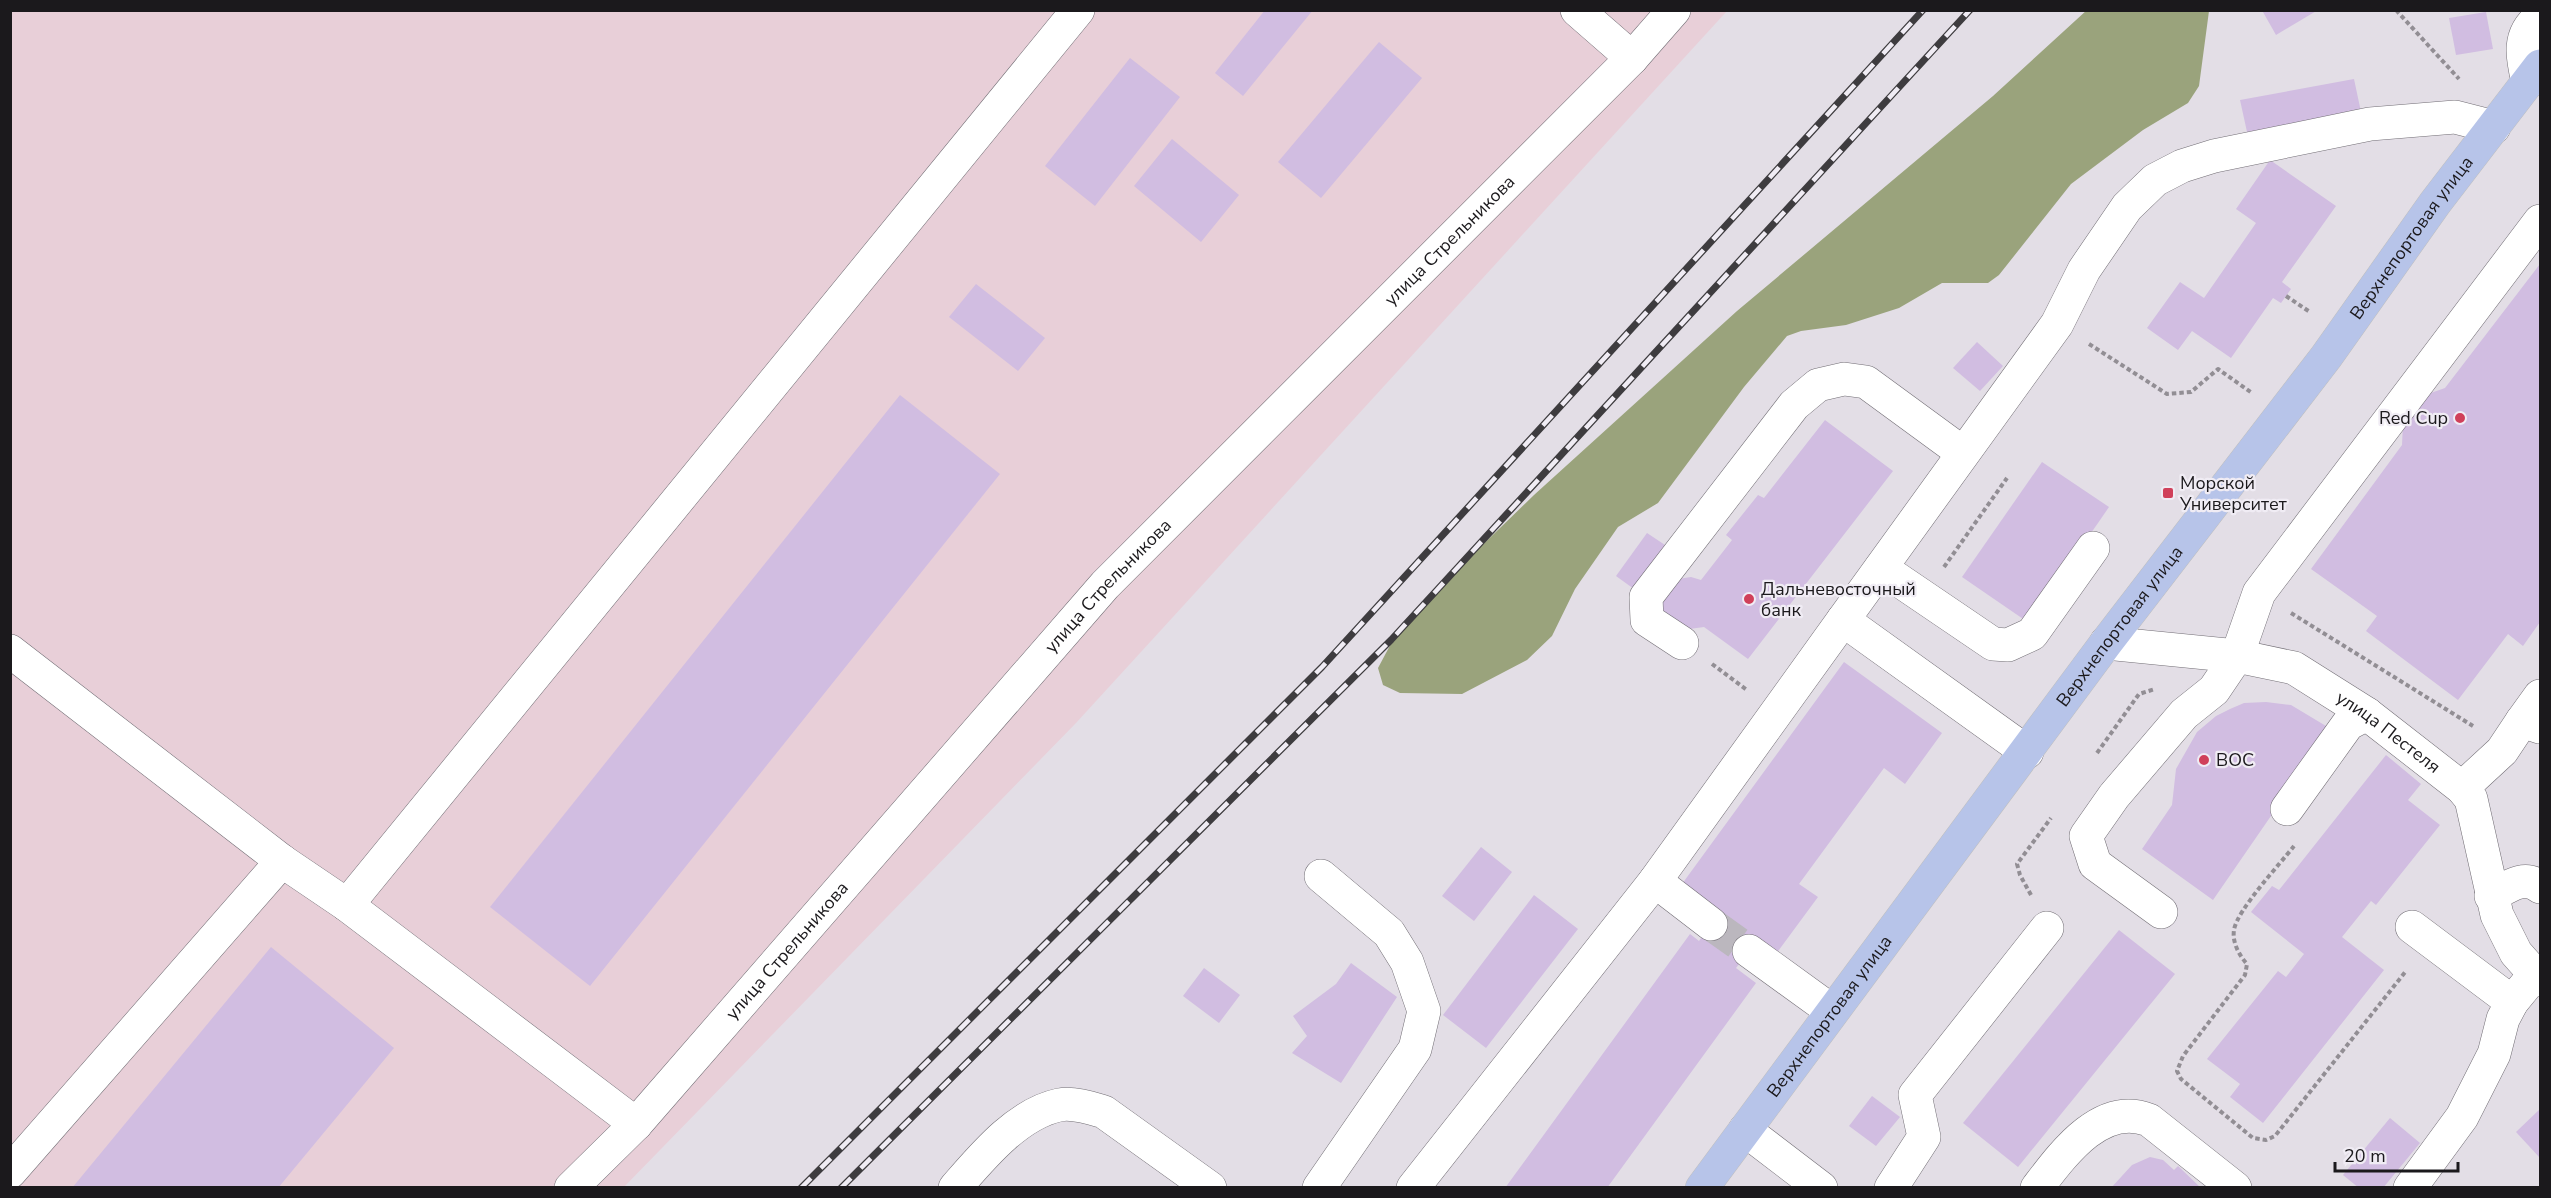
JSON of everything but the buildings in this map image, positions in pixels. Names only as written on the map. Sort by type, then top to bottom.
[{"type":"main road","name":"Верхнепортовая улица","points":[[1702,1188],[2106,643],[2326,357],[2435,203],[2534,74]]},
{"type":"street","points":[[347,905],[1078,10]]},
{"type":"street","points":[[1576,10],[1632,58]]},
{"type":"street","name":"улица Стрельникова","points":[[571,1188],[636,1124],[1105,585],[1632,58],[1674,10]]},
{"type":"street","points":[[2534,74],[2521,56],[2523,40],[2532,24],[2541,17]]},
{"type":"street","points":[[1413,1188],[1654,881],[2057,324],[2084,270],[2127,207],[2155,180],[2182,166],[2214,156],[2370,124],[2455,117],[2494,127]]},
{"type":"street","points":[[2161,912],[2095,864],[2086,836],[2114,796],[2184,714],[2214,690],[2237,656],[2259,593],[2541,221]]},
{"type":"street","points":[[1682,642],[1647,620],[1646,597],[1794,405],[1818,385],[1844,379],[1866,382],[1963,453]]},
{"type":"street","points":[[1881,568],[1993,644],[2008,645],[2032,634],[2093,548]]},
{"type":"street","points":[[1843,620],[2027,752]]},
{"type":"street","name":"улица Пестеля","points":[[2106,643],[2237,656],[2294,668],[2367,714],[2462,788],[2475,809],[2491,896],[2506,935],[2516,953],[2538,977]]},
{"type":"street","points":[[10,651],[282,861],[347,905],[636,1124]]},
{"type":"street","points":[[2287,809],[2348,724],[2367,714]]},
{"type":"street","points":[[2462,788],[2496,757],[2534,715]]},
{"type":"street","points":[[10,1172],[282,861]]},
{"type":"street","points":[[1318,1188],[1415,1048],[1424,1011],[1407,962],[1389,933],[1321,876]]},
{"type":"street","points":[[2491,896],[2523,880],[2532,880],[2541,887]]},
{"type":"street","points":[[1654,881],[1711,924]]},
{"type":"street","points":[[1892,1188],[1924,1137],[1915,1095],[2047,928]]},
{"type":"street","points":[[2422,934],[2512,1002]]},
{"type":"street","points":[[1749,951],[1832,1011]]},
{"type":"street","points":[[2410,1188],[2462,1118],[2494,1054],[2503,1019],[2512,1002],[2538,977]]},
{"type":"street","points":[[955,1188],[994,1144],[1023,1122],[1059,1105],[1087,1107],[1104,1112],[1210,1188]]},
{"type":"street","points":[[2037,1188],[2084,1134],[2121,1114],[2136,1115],[2149,1120],[2235,1188]]},
{"type":"street","points":[[1745,1130],[1821,1188]]},
{"type":"path","points":[[2396,10],[2465,84]]},
{"type":"path","points":[[2286,296],[2310,312]]},
{"type":"path","points":[[2057,324],[2167,394],[2191,392],[2218,369],[2253,393]]},
{"type":"path","points":[[1923,597],[2007,478]]},
{"type":"path","points":[[2259,593],[2482,731],[2496,757]]},
{"type":"path","points":[[1682,642],[1776,712]]},
{"type":"path","points":[[2297,842],[2238,917],[2233,931],[2238,955],[2247,964],[2245,975],[2183,1056],[2177,1071],[2181,1079],[2253,1138],[2266,1140],[2275,1136],[2422,934]]},
{"type":"shaded area","points":[[10,11],[1727,11],[1076,723],[623,1188],[11,1187]]},
{"type":"green space","points":[[2087,10],[2209,11],[2199,86],[2188,103],[2143,130],[2071,184],[1999,275],[1988,283],[1942,283],[1899,308],[1846,325],[1801,331],[1787,336],[1744,387],[1658,503],[1618,527],[1575,589],[1552,636],[1527,660],[1462,694],[1400,693],[1383,685],[1378,668],[1394,638],[1433,593],[1534,495],[1737,311],[1993,96]]},
{"type":"tunnel","points":[[1711,924],[1749,951]]},
{"type":"railway","points":[[801,1188],[1322,667],[1923,10]]},
{"type":"railway","points":[[841,1188],[1391,640],[1970,10]]},
{"type":"place","name":"Red Cup","points":[[2460,418]]},
{"type":"place","name":"Морской Университет","points":[[2168,493]]},
{"type":"place","name":"Дальневосточный банк","points":[[1749,599]]},
{"type":"place","name":"BOC","points":[[2204,760]]}]
